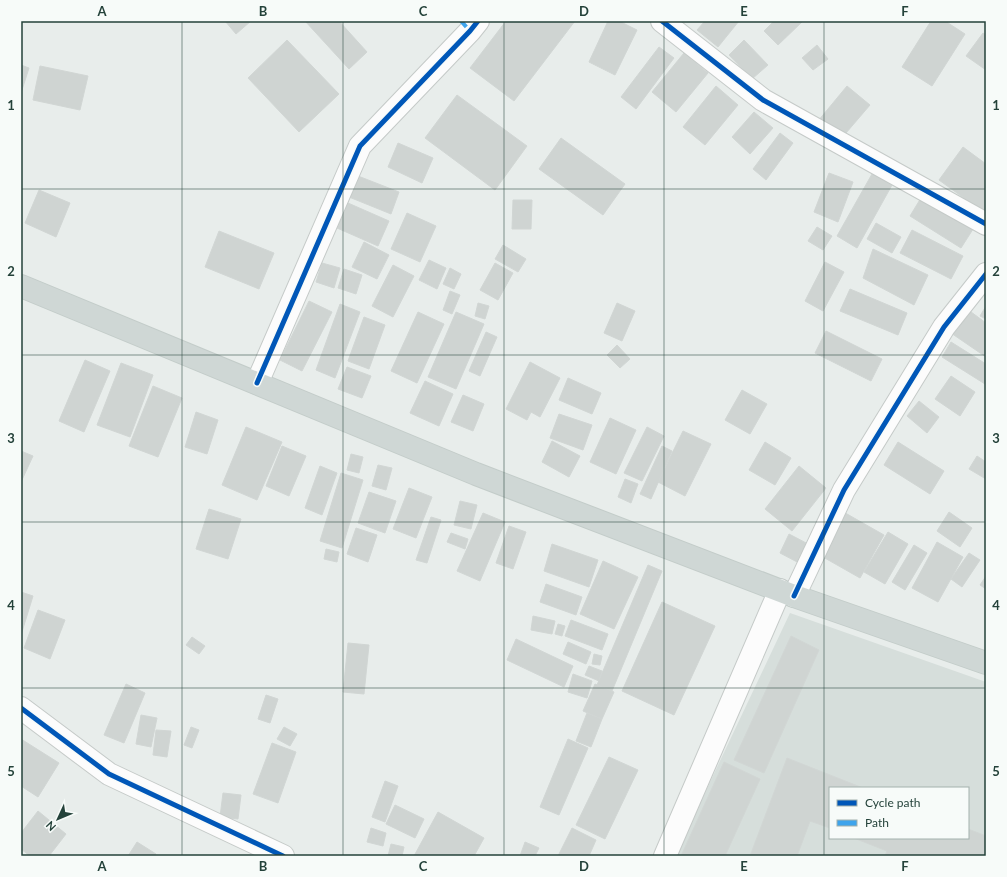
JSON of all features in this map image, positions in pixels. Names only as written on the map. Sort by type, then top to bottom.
[{"type":"main road","points":[[21,286],[476,474],[787,593],[986,664]]},
{"type":"street","points":[[662,21],[763,100],[986,224]]},
{"type":"street","points":[[257,383],[360,146],[470,24]]},
{"type":"street","points":[[665,856],[787,593],[844,490],[944,327],[986,274]]},
{"type":"street","points":[[21,708],[108,774],[283,856]]},
{"type":"shaded area","points":[[790,613],[986,682],[986,856],[675,856]]},
{"type":"building","points":[[225,21],[251,21],[236,34]]},
{"type":"building","points":[[305,21],[339,21],[367,52],[349,69]]},
{"type":"building","points":[[506,21],[575,21],[514,101],[470,68]]},
{"type":"building","points":[[608,21],[619,21],[637,30],[615,75],[589,62]]},
{"type":"building","points":[[705,21],[739,21],[718,47],[697,30]]},
{"type":"building","points":[[774,21],[803,21],[778,45],[764,31]]},
{"type":"building","points":[[931,21],[945,21],[965,34],[932,86],[902,67]]},
{"type":"building","points":[[983,33],[986,35],[986,70],[966,56]]},
{"type":"building","points":[[287,40],[339,94],[299,132],[248,78]]},
{"type":"building","points":[[744,40],[768,65],[752,79],[729,55]]},
{"type":"building","points":[[817,45],[828,59],[813,70],[802,58]]},
{"type":"building","points":[[659,47],[674,58],[636,109],[621,97]]},
{"type":"building","points":[[684,53],[708,73],[676,112],[652,92]]},
{"type":"building","points":[[21,65],[29,68],[21,93]]},
{"type":"building","points":[[40,66],[88,76],[80,110],[33,100]]},
{"type":"building","points":[[716,86],[738,105],[705,145],[683,127]]},
{"type":"building","points":[[847,86],[870,105],[840,140],[818,121]]},
{"type":"building","points":[[457,95],[527,146],[495,190],[425,138]]},
{"type":"building","points":[[754,112],[773,128],[750,154],[732,137]]},
{"type":"building","points":[[780,133],[793,143],[766,180],[753,169]]},
{"type":"building","points":[[561,138],[625,184],[603,215],[539,169]]},
{"type":"building","points":[[398,143],[433,158],[422,183],[388,167]]},
{"type":"building","points":[[963,147],[986,164],[986,214],[939,180]]},
{"type":"building","points":[[829,173],[853,182],[838,222],[814,212]]},
{"type":"building","points":[[872,174],[892,185],[857,248],[837,236]]},
{"type":"building","points":[[358,176],[399,192],[391,214],[349,197]]},
{"type":"building","points":[[39,190],[70,203],[56,237],[25,223]]},
{"type":"building","points":[[924,193],[975,226],[961,248],[910,216]]},
{"type":"building","points":[[513,200],[532,200],[531,229],[512,229]]},
{"type":"building","points":[[348,203],[389,221],[378,246],[337,228]]},
{"type":"building","points":[[407,213],[436,226],[420,262],[391,249]]},
{"type":"building","points":[[876,223],[901,237],[892,253],[867,239]]},
{"type":"building","points":[[817,227],[832,236],[823,250],[808,241]]},
{"type":"building","points":[[912,230],[963,256],[951,279],[900,253]]},
{"type":"building","points":[[219,231],[274,253],[259,289],[205,267]]},
{"type":"building","points":[[364,242],[389,255],[377,279],[352,267]]},
{"type":"building","points":[[503,245],[526,259],[518,272],[495,259]]},
{"type":"building","points":[[873,249],[928,275],[914,305],[863,278]]},
{"type":"building","points":[[429,260],[446,268],[437,289],[419,280]]},
{"type":"building","points":[[825,262],[844,272],[823,311],[805,301]]},
{"type":"building","points":[[322,263],[340,268],[334,288],[316,282]]},
{"type":"building","points":[[495,263],[513,273],[498,300],[480,290]]},
{"type":"building","points":[[393,265],[414,276],[393,317],[372,306]]},
{"type":"building","points":[[450,268],[461,274],[454,289],[443,284]]},
{"type":"building","points":[[344,269],[362,275],[356,294],[338,288]]},
{"type":"building","points":[[850,289],[907,313],[898,335],[840,311]]},
{"type":"building","points":[[450,291],[460,295],[452,314],[443,310]]},
{"type":"building","points":[[309,301],[332,312],[302,371],[280,360]]},
{"type":"building","points":[[478,303],[489,306],[485,319],[475,316]]},
{"type":"building","points":[[617,303],[635,311],[622,341],[604,333]]},
{"type":"building","points":[[340,304],[360,312],[335,378],[316,370]]},
{"type":"building","points":[[986,306],[986,319],[980,316]]},
{"type":"building","points":[[967,309],[986,323],[986,357],[951,333]]},
{"type":"building","points":[[418,312],[444,324],[417,383],[391,371]]},
{"type":"building","points":[[456,312],[484,324],[456,389],[428,377]]},
{"type":"building","points":[[364,317],[385,325],[369,369],[348,361]]},
{"type":"building","points":[[826,331],[882,359],[871,381],[815,353]]},
{"type":"building","points":[[486,332],[497,337],[480,376],[469,371]]},
{"type":"building","points":[[951,342],[986,364],[985,384],[942,357]]},
{"type":"building","points":[[617,345],[630,359],[620,368],[607,355]]},
{"type":"building","points":[[85,360],[110,371],[84,432],[59,421]]},
{"type":"building","points":[[530,362],[560,378],[540,417],[531,412],[527,420],[506,409]]},
{"type":"building","points":[[121,363],[153,375],[130,437],[97,425]]},
{"type":"building","points":[[347,367],[371,376],[362,398],[338,389]]},
{"type":"building","points":[[951,376],[975,392],[960,416],[935,399]]},
{"type":"building","points":[[568,378],[601,393],[592,414],[559,400]]},
{"type":"building","points":[[425,381],[453,394],[439,426],[410,413]]},
{"type":"building","points":[[153,386],[182,398],[158,457],[129,446]]},
{"type":"building","points":[[742,390],[767,404],[750,434],[725,420]]},
{"type":"building","points":[[463,395],[484,404],[473,431],[451,422]]},
{"type":"building","points":[[919,401],[939,417],[927,433],[907,416]]},
{"type":"building","points":[[196,412],[218,420],[207,454],[185,447]]},
{"type":"building","points":[[559,414],[592,425],[583,450],[550,438]]},
{"type":"building","points":[[610,418],[636,430],[616,474],[590,462]]},
{"type":"building","points":[[246,427],[282,442],[257,500],[222,485]]},
{"type":"building","points":[[647,427],[664,436],[642,481],[624,473]]},
{"type":"building","points":[[683,431],[711,444],[685,496],[658,482]]},
{"type":"building","points":[[552,441],[580,456],[569,477],[542,462]]},
{"type":"building","points":[[765,442],[791,458],[775,485],[749,470]]},
{"type":"building","points":[[898,442],[944,471],[930,494],[884,465]]},
{"type":"building","points":[[282,446],[306,456],[289,496],[266,486]]},
{"type":"building","points":[[662,446],[672,451],[651,499],[640,494]]},
{"type":"building","points":[[21,451],[33,456],[21,482]]},
{"type":"building","points":[[351,454],[363,457],[359,473],[347,470]]},
{"type":"building","points":[[977,456],[986,462],[986,479],[969,469]]},
{"type":"building","points":[[378,465],[392,468],[386,490],[372,486]]},
{"type":"building","points":[[320,466],[337,473],[322,515],[305,508]]},
{"type":"building","points":[[799,466],[826,488],[792,531],[765,509]]},
{"type":"building","points":[[341,473],[363,480],[342,548],[320,541]]},
{"type":"building","points":[[625,479],[638,484],[631,503],[618,497]]},
{"type":"building","points":[[409,488],[432,497],[416,538],[393,529]]},
{"type":"building","points":[[369,492],[396,501],[385,533],[358,523]]},
{"type":"building","points":[[460,501],[477,505],[471,529],[454,525]]},
{"type":"building","points":[[209,509],[241,519],[228,559],[196,549]]},
{"type":"building","points":[[840,510],[884,535],[860,578],[816,553]]},
{"type":"building","points":[[949,512],[972,528],[960,547],[937,531]]},
{"type":"building","points":[[483,513],[505,522],[480,581],[457,571]]},
{"type":"building","points":[[431,517],[441,520],[427,563],[416,560]]},
{"type":"building","points":[[509,526],[526,532],[513,569],[496,563]]},
{"type":"building","points":[[356,528],[377,535],[368,562],[347,554]]},
{"type":"building","points":[[888,532],[908,544],[885,584],[864,572]]},
{"type":"building","points":[[451,533],[468,539],[465,549],[447,542]]},
{"type":"building","points":[[789,534],[810,545],[801,564],[780,553]]},
{"type":"building","points":[[937,542],[963,557],[938,602],[912,588]]},
{"type":"building","points":[[552,544],[598,560],[589,587],[544,571]]},
{"type":"building","points":[[914,545],[927,553],[905,590],[892,582]]},
{"type":"building","points":[[326,549],[339,552],[337,562],[324,559]]},
{"type":"building","points":[[969,553],[980,560],[962,587],[951,579]]},
{"type":"building","points":[[603,561],[638,577],[614,629],[580,614]]},
{"type":"building","points":[[648,565],[662,571],[612,691],[597,685]]},
{"type":"building","points":[[986,576],[986,589],[980,585]]},
{"type":"building","points":[[546,584],[582,597],[576,615],[540,602]]},
{"type":"building","points":[[21,592],[33,596],[21,635]]},
{"type":"building","points":[[662,602],[715,626],[674,715],[622,691]]},
{"type":"building","points":[[38,610],[65,620],[50,659],[24,648]]},
{"type":"building","points":[[533,616],[555,621],[552,634],[531,630]]},
{"type":"building","points":[[571,620],[608,634],[602,650],[565,636]]},
{"type":"building","points":[[558,624],[565,626],[562,636],[555,634]]},
{"type":"building","points":[[791,636],[819,650],[764,773],[734,760]]},
{"type":"building","points":[[192,637],[205,646],[199,654],[186,645]]},
{"type":"building","points":[[516,639],[573,666],[564,687],[507,660]]},
{"type":"building","points":[[568,642],[591,652],[586,664],[563,654]]},
{"type":"building","points":[[348,643],[369,645],[364,694],[343,692]]},
{"type":"building","points":[[594,654],[602,656],[600,665],[592,664]]},
{"type":"building","points":[[589,666],[602,671],[599,681],[585,675]]},
{"type":"building","points":[[573,674],[592,681],[587,698],[568,692]]},
{"type":"building","points":[[126,684],[145,693],[124,743],[104,735]]},
{"type":"building","points":[[595,684],[614,692],[602,719],[583,711]]},
{"type":"building","points":[[266,695],[278,699],[270,723],[258,719]]},
{"type":"building","points":[[587,713],[602,719],[591,747],[576,741]]},
{"type":"building","points":[[141,715],[157,718],[151,747],[136,744]]},
{"type":"building","points":[[191,727],[199,730],[192,748],[184,745]]},
{"type":"building","points":[[284,727],[297,734],[290,746],[277,739]]},
{"type":"building","points":[[156,730],[171,731],[167,757],[153,755]]},
{"type":"building","points":[[21,739],[59,763],[38,797],[21,786]]},
{"type":"building","points":[[568,739],[588,748],[559,815],[540,807]]},
{"type":"building","points":[[272,743],[296,752],[278,803],[253,794]]},
{"type":"building","points":[[609,757],[638,770],[605,839],[576,825]]},
{"type":"building","points":[[787,758],[860,787],[829,787],[829,828],[810,821],[797,856],[750,856]]},
{"type":"building","points":[[724,762],[760,779],[725,856],[681,856]]},
{"type":"building","points":[[385,781],[398,786],[385,822],[372,817]]},
{"type":"building","points":[[223,793],[241,795],[238,819],[220,817]]},
{"type":"building","points":[[395,805],[424,819],[415,838],[386,824]]},
{"type":"building","points":[[38,811],[66,834],[49,856],[30,856],[21,849],[21,833]]},
{"type":"building","points":[[438,812],[484,838],[474,856],[414,856]]},
{"type":"building","points":[[371,828],[386,833],[383,846],[367,842]]},
{"type":"building","points":[[572,828],[596,840],[589,856],[558,856]]},
{"type":"building","points":[[969,829],[986,836],[986,856],[885,856],[887,851],[857,839],[969,839]]},
{"type":"building","points":[[137,842],[156,854],[155,856],[128,856]]},
{"type":"building","points":[[525,842],[539,848],[535,856],[520,856]]},
{"type":"building","points":[[391,844],[404,847],[402,856],[388,856]]},
{"type":"marked path","points":[[461,21],[470,31]]},
{"type":"cycle path","points":[[257,383],[360,146],[478,21]]},
{"type":"cycle path","points":[[662,21],[763,100],[986,224]]},
{"type":"cycle path","points":[[794,596],[844,490],[944,327],[986,274]]},
{"type":"cycle path","points":[[21,708],[109,774],[283,856]]}]
